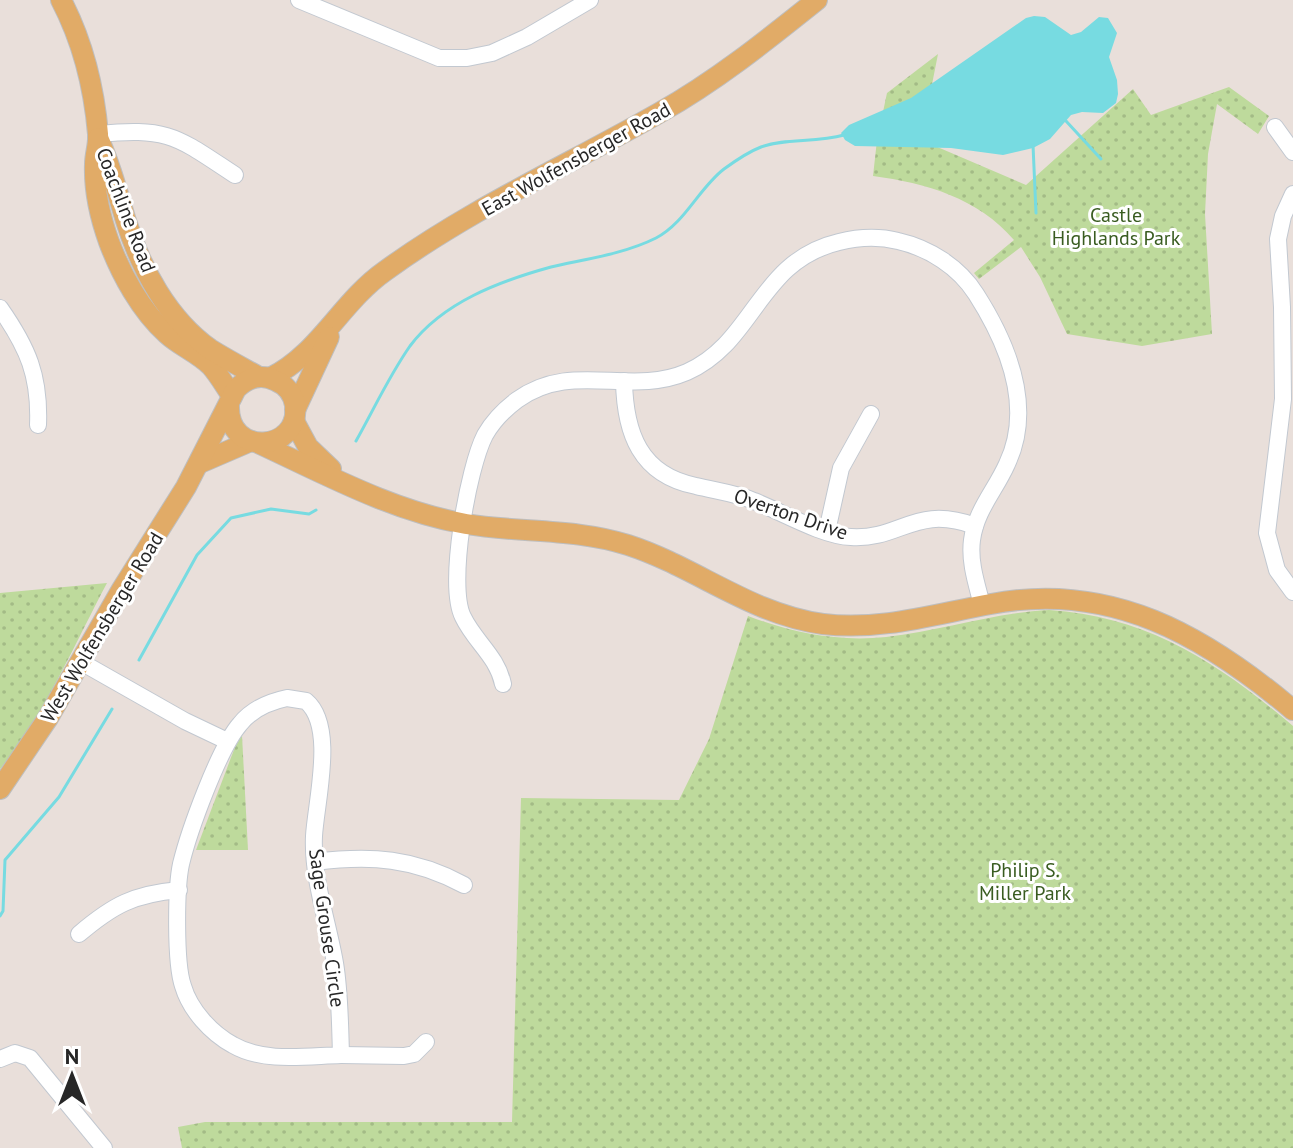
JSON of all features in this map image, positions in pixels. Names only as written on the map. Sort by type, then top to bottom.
[{"type":"main road","name":"Coachline Road","points":[[61,0],[77,34],[88,69],[98,136],[95,163],[99,205],[109,242],[125,277],[155,322],[167,335],[210,365],[230,401]]},
{"type":"main road","name":"East Wolfensberger Road","points":[[264,377],[295,364],[352,300],[382,273],[454,227],[662,112],[743,58],[817,0]]},
{"type":"main road","name":"Coachline Road","points":[[98,136],[110,163],[132,239],[171,311],[182,325],[211,349],[264,377]]},
{"type":"main road","name":"East Wolfensberger Road","points":[[294,415],[337,320]]},
{"type":"main road","points":[[349,485],[311,452],[294,415],[288,389],[264,377],[242,383],[230,401],[234,427],[254,442],[349,485],[389,502],[464,523],[584,535],[617,542],[651,554],[757,607],[822,624],[883,625],[982,605],[1049,597],[1124,608],[1194,639],[1237,666],[1293,710]]},
{"type":"main road","name":"West Wolfensberger Road","points":[[0,789],[23,758],[117,596],[200,463],[230,401]]},
{"type":"main road","points":[[200,463],[254,442],[280,438],[294,415]]},
{"type":"street","points":[[299,0],[439,58],[467,58],[492,53],[527,37],[590,0]]},
{"type":"street","points":[[1275,127],[1293,152]]},
{"type":"street","points":[[98,136],[138,130],[167,134],[190,144],[235,175]]},
{"type":"street","points":[[1293,194],[1283,216],[1278,239],[1288,307],[1283,399],[1286,444],[1267,533],[1277,570],[1293,592]]},
{"type":"street","points":[[503,684],[494,659],[467,625],[458,607],[456,570],[476,457],[486,432],[504,410],[526,394],[553,382],[583,378],[645,381],[674,376],[698,366],[730,340],[774,280],[807,254],[833,243],[869,237],[896,240],[920,248],[943,261],[971,287],[985,309],[1011,365],[1020,418],[1013,450],[1007,466],[985,499],[975,526],[972,560],[982,605]]},
{"type":"street","points":[[0,308],[34,369],[38,388],[38,425]]},
{"type":"street","name":"Overton Drive","points":[[624,381],[625,406],[635,444],[653,466],[684,483],[733,493],[827,531],[851,537],[873,535],[933,517],[950,518],[975,526]]},
{"type":"street","points":[[827,531],[841,468],[871,414]]},
{"type":"street","points":[[81,662],[227,741]]},
{"type":"street","name":"Sage Grouse Circle","points":[[298,698],[318,714],[322,750],[315,862],[338,980],[341,1055],[272,1056],[252,1053],[218,1036],[191,1004],[182,985],[181,866],[227,741],[250,713],[274,701],[298,698]]},
{"type":"street","points":[[315,862],[364,857],[400,861],[445,874],[464,885]]},
{"type":"street","points":[[79,934],[107,911],[128,899],[179,890]]},
{"type":"street","points":[[341,1055],[404,1056],[414,1054],[426,1042]]},
{"type":"street","points":[[0,1059],[15,1053],[30,1058],[101,1147]]},
{"type":"green space","name":"Castle Highlands Park","points":[[938,54],[921,140],[1026,185],[1133,89],[1151,115],[1229,87],[1269,116],[1258,134],[1217,104],[1208,154],[1205,214],[1212,334],[1142,346],[1067,334],[1040,277],[1021,247],[979,279],[974,273],[1014,240],[1000,225],[968,203],[950,195],[912,183],[873,176],[887,93]]},
{"type":"green space","points":[[107,583],[45,702],[0,769],[0,593]]},
{"type":"green space","name":"Philip S. Miller Park","points":[[1049,610],[1119,622],[1181,647],[1237,682],[1293,726],[1293,1148],[182,1148],[178,1127],[205,1122],[512,1122],[521,798],[679,800],[709,739],[748,616],[816,635],[868,638]]},
{"type":"green space","points":[[242,735],[248,850],[196,850],[235,747]]},
{"type":"water","points":[[1045,17],[1071,35],[1081,32],[1099,17],[1108,18],[1117,33],[1109,57],[1117,80],[1116,103],[1103,113],[1071,115],[1050,139],[1033,148],[1003,155],[951,148],[855,146],[845,140],[841,133],[849,125],[911,98],[1026,18]]},
{"type":"waterway","points":[[1066,121],[1101,159]]},
{"type":"waterway","points":[[356,441],[410,346],[423,331],[456,305],[512,279],[618,252],[656,238],[675,224],[715,177],[756,149],[780,142],[844,135]]},
{"type":"waterway","points":[[1033,145],[1036,213]]},
{"type":"waterway","points":[[139,660],[197,555],[231,518],[271,509],[309,514],[316,510]]},
{"type":"waterway","points":[[0,916],[3,911],[5,860],[59,797],[112,709]]}]
